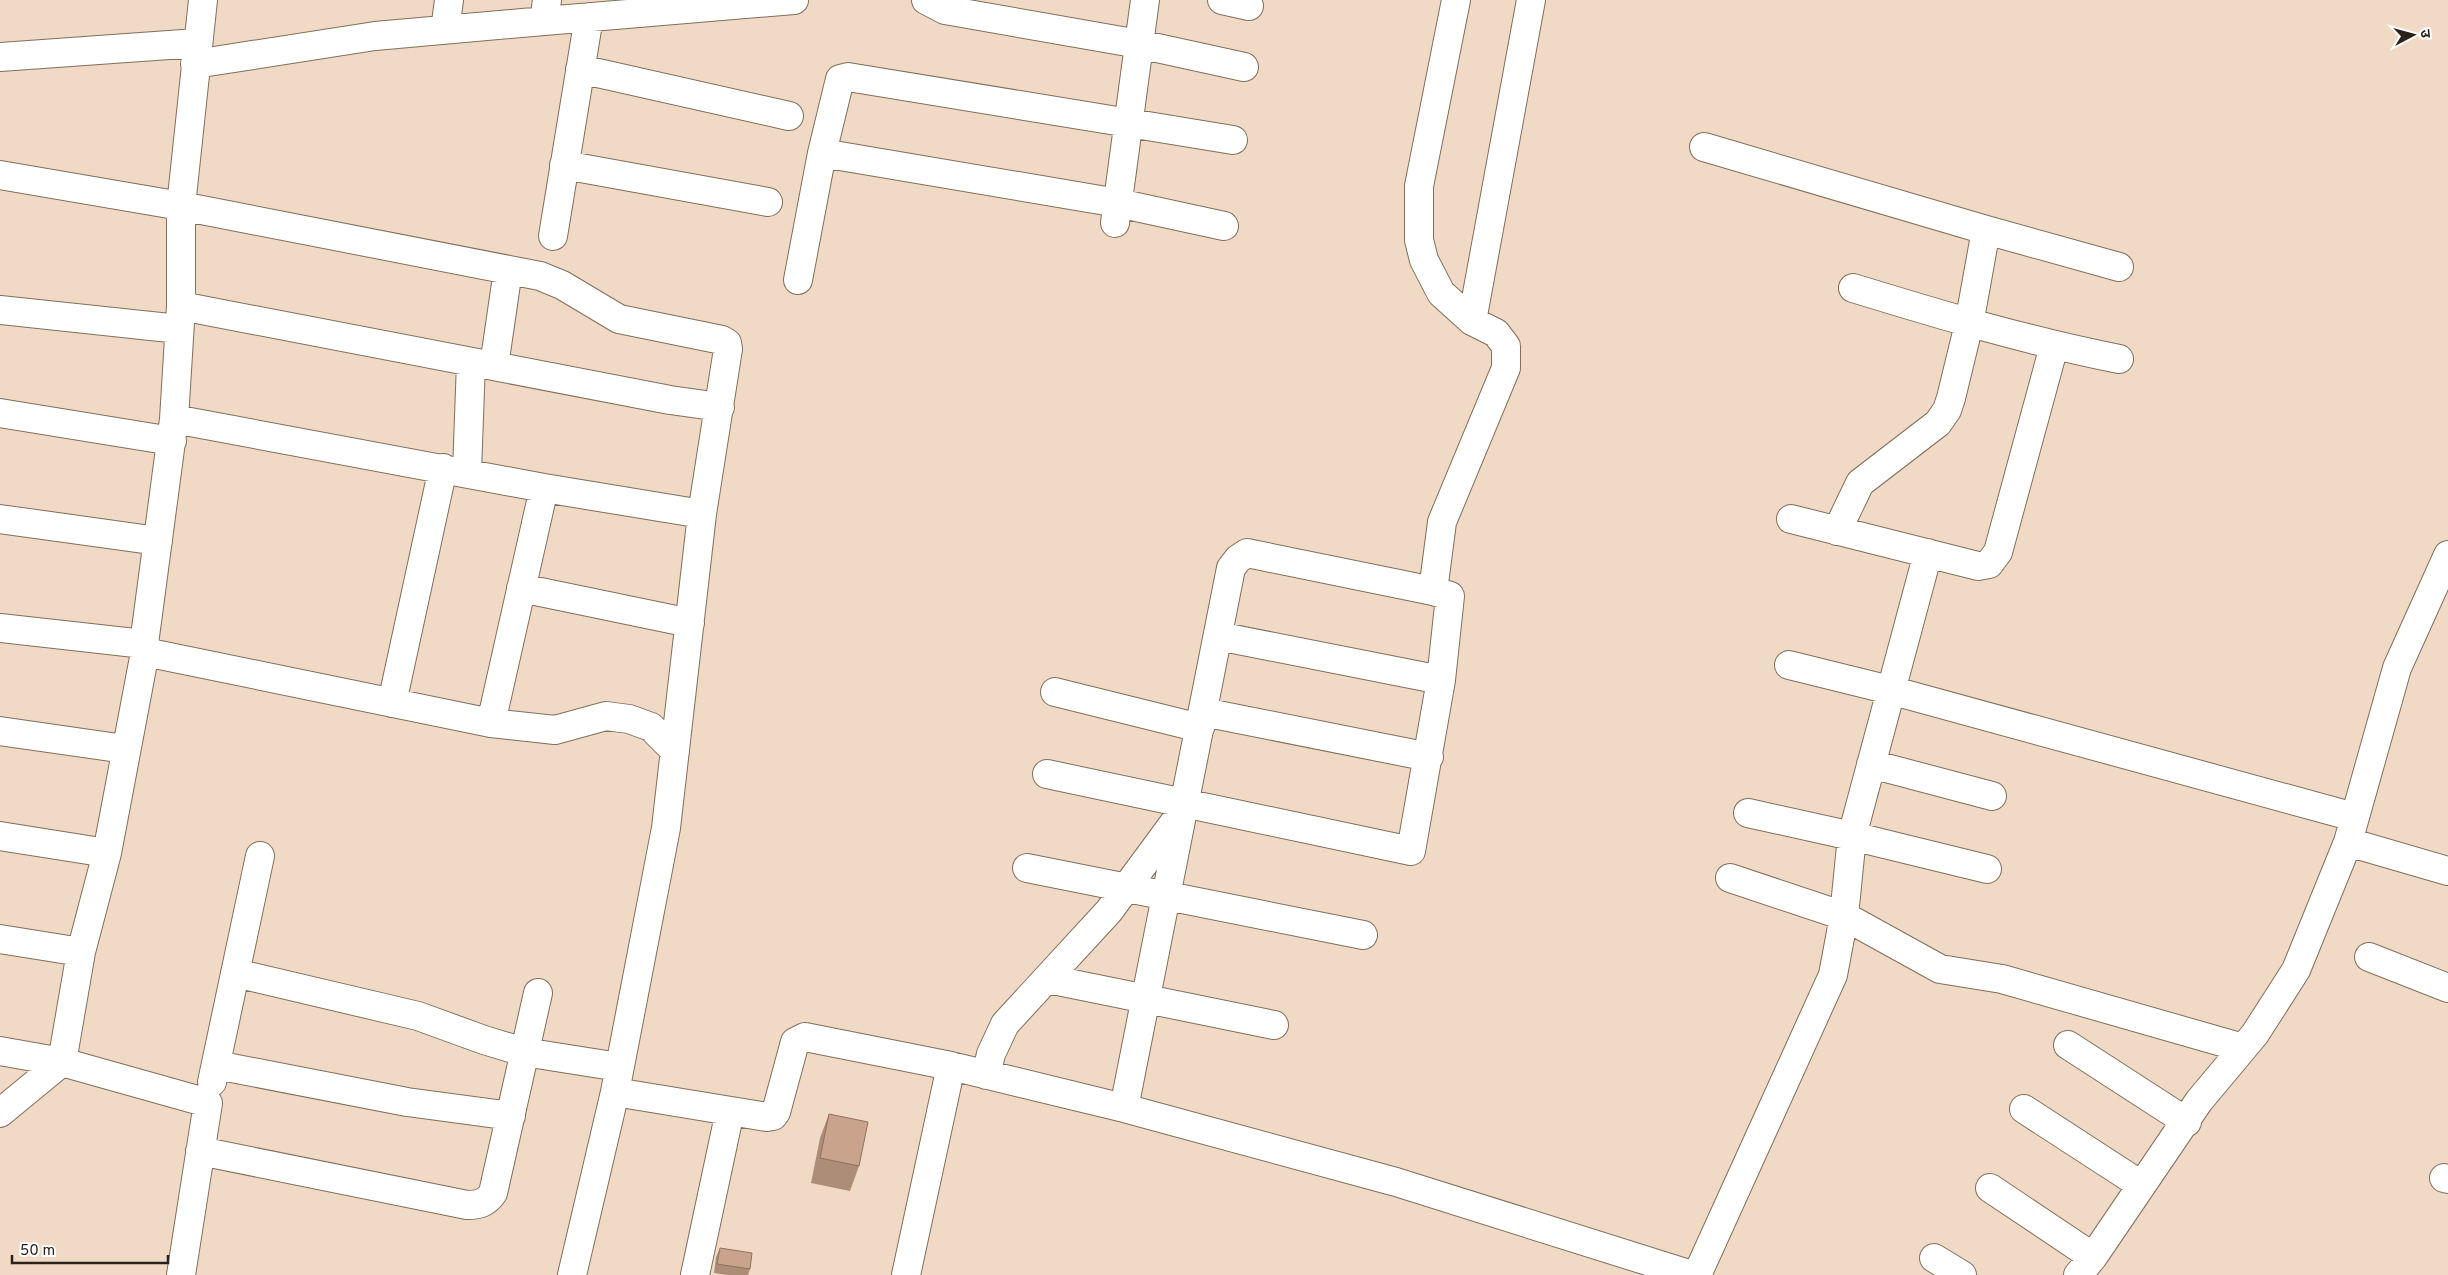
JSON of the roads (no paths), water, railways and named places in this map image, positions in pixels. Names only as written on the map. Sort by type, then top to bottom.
[{"type":"street","points":[[0,1113],[62,1062],[81,952],[107,853],[144,648],[173,430],[180,317],[181,206],[203,0]]},
{"type":"street","points":[[445,30],[449,0]]},
{"type":"street","points":[[0,57],[196,54],[445,30],[546,10],[589,17],[794,0]]},
{"type":"street","points":[[926,0],[945,10],[1016,11],[1139,44],[1244,67]]},
{"type":"street","points":[[1116,213],[1145,0]]},
{"type":"street","points":[[1222,0],[1249,6]]},
{"type":"street","points":[[1433,591],[1442,522],[1506,368],[1508,358],[1506,346],[1496,333],[1472,321],[1441,293],[1424,260],[1419,240],[1419,186],[1456,0]]},
{"type":"street","points":[[1472,321],[1531,0]]},
{"type":"street","points":[[553,236],[589,17]]},
{"type":"street","points":[[580,70],[789,116]]},
{"type":"street","points":[[798,280],[822,153],[838,85],[840,80],[848,77],[1129,121],[1233,140]]},
{"type":"street","points":[[1704,147],[2119,267]]},
{"type":"street","points":[[822,153],[1116,213],[1224,226]]},
{"type":"street","points":[[564,165],[768,202]]},
{"type":"street","points":[[0,175],[181,206],[540,276],[562,285],[619,319],[727,343],[728,349],[720,407],[702,514],[666,828],[617,1079],[572,1275]]},
{"type":"street","points":[[1837,531],[1860,483],[1938,423],[1947,410],[1969,324],[1986,230]]},
{"type":"street","points":[[392,702],[508,270]]},
{"type":"street","points":[[1854,288],[1969,324],[2054,346],[2118,359]]},
{"type":"street","points":[[0,310],[180,317],[482,364],[670,400],[720,407]]},
{"type":"street","points":[[1791,519],[1978,566],[1989,564],[1998,552],[2054,346]]},
{"type":"street","points":[[0,413],[173,430],[454,470],[544,488],[702,514]]},
{"type":"street","points":[[491,723],[544,488]]},
{"type":"street","points":[[0,519],[158,541]]},
{"type":"street","points":[[1047,774],[1185,807],[1411,851],[1441,680],[1450,596],[1247,553],[1238,559],[1231,568],[1185,807],[1124,1108]]},
{"type":"street","points":[[1697,1275],[1833,975],[1844,916],[1852,836],[1928,553]]},
{"type":"street","points":[[1990,1188],[2086,1266],[2199,1101],[2255,1034],[2296,970],[2351,829],[2397,668],[2448,555]]},
{"type":"street","points":[[521,588],[690,623]]},
{"type":"street","points":[[0,628],[144,648],[491,723],[555,730],[606,716],[629,719],[651,727],[675,751]]},
{"type":"street","points":[[1218,636],[1441,680]]},
{"type":"street","points":[[1789,665],[1890,690],[2351,829],[2448,871]]},
{"type":"street","points":[[1055,692],[1201,720],[1429,757]]},
{"type":"street","points":[[0,731],[125,748]]},
{"type":"street","points":[[1870,764],[1992,796]]},
{"type":"street","points":[[986,1075],[991,1054],[1005,1024],[1110,911],[1185,807]]},
{"type":"street","points":[[1748,813],[1987,869]]},
{"type":"street","points":[[0,836],[107,853]]},
{"type":"street","points":[[181,1275],[208,1103],[260,856]]},
{"type":"street","points":[[1026,868],[1363,935]]},
{"type":"street","points":[[1730,878],[1844,916],[1940,969],[2002,979],[2243,1048]]},
{"type":"street","points":[[0,939],[81,952]]},
{"type":"street","points":[[2369,957],[2448,988]]},
{"type":"street","points":[[235,973],[418,1016],[484,1040],[617,1079],[730,1111],[767,1117],[773,1116],[776,1112],[795,1042],[800,1038],[805,1037],[951,1066],[1124,1108],[1396,1182],[1692,1275]]},
{"type":"street","points":[[1048,979],[1274,1025]]},
{"type":"street","points":[[200,1151],[467,1205],[477,1205],[488,1201],[493,1193],[538,993]]},
{"type":"street","points":[[2068,1045],[2186,1122]]},
{"type":"street","points":[[0,1051],[62,1062],[208,1103]]},
{"type":"street","points":[[216,1065],[407,1102],[510,1116]]},
{"type":"street","points":[[914,1273],[951,1066]]},
{"type":"street","points":[[2024,1109],[2141,1185]]},
{"type":"street","points":[[695,1275],[730,1111]]},
{"type":"street","points":[[1934,1258],[1962,1275]]}]
